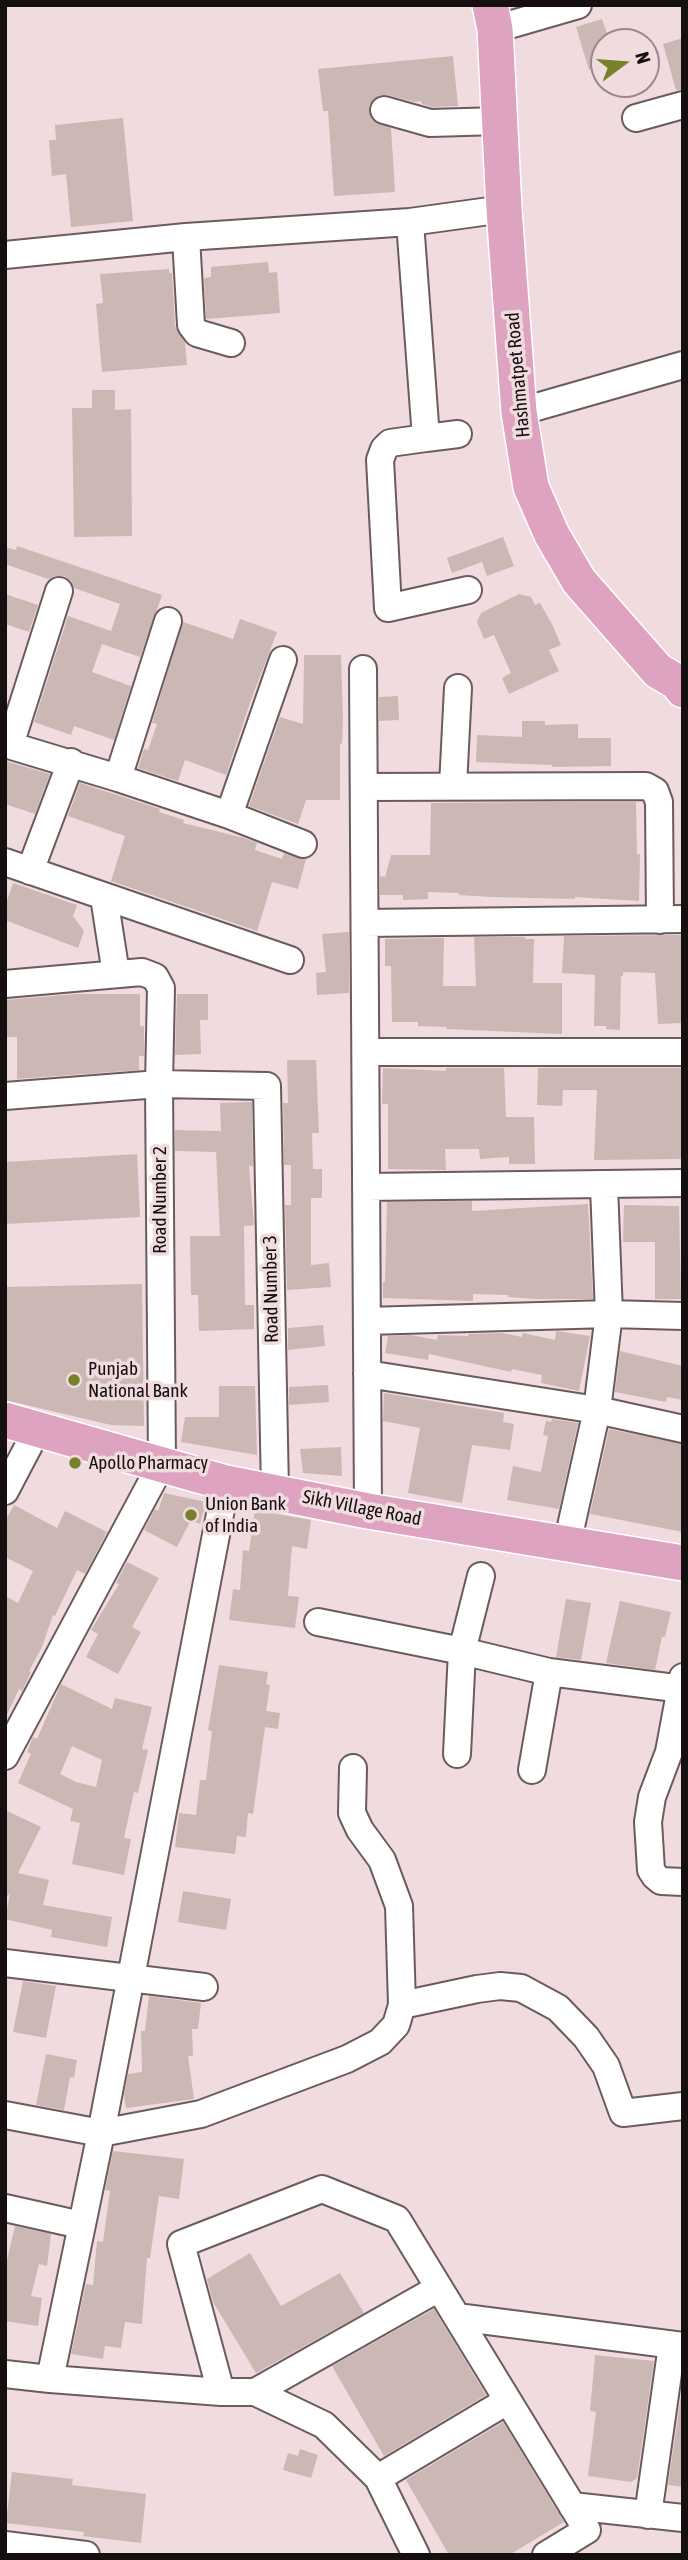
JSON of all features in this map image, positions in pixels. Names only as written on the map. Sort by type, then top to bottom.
[{"type":"main road","name":"Hashmatpet Road","points":[[492,17],[519,412],[531,487],[552,535],[579,581],[670,681],[664,690],[683,715]]},
{"type":"main road","name":"Sikh Village Road","points":[[21,1425],[226,1483],[368,1511],[683,1563]]},
{"type":"street","points":[[492,17],[578,5]]},
{"type":"street","points":[[636,118],[683,105]]},
{"type":"street","points":[[384,110],[430,123],[499,121]]},
{"type":"street","points":[[5,255],[186,237],[411,222],[504,209]]},
{"type":"street","points":[[411,222],[426,438]]},
{"type":"street","points":[[186,237],[191,325],[197,333],[231,343]]},
{"type":"street","points":[[519,412],[683,365]]},
{"type":"street","points":[[458,434],[390,443],[384,449],[380,460],[388,608],[468,590]]},
{"type":"street","points":[[60,591],[8,744],[71,762],[229,815],[303,844]]},
{"type":"street","points":[[118,778],[168,621]]},
{"type":"street","points":[[229,815],[283,660]]},
{"type":"street","points":[[363,669],[368,1511]]},
{"type":"street","points":[[453,786],[458,688]]},
{"type":"street","points":[[30,871],[71,762]]},
{"type":"street","points":[[365,787],[646,786],[655,791],[659,802],[671,920],[365,923]]},
{"type":"street","points":[[5,862],[290,960]]},
{"type":"street","points":[[5,984],[116,974],[104,897]]},
{"type":"street","name":"Road Number 2","points":[[116,974],[142,972],[155,977],[161,988],[159,1084],[162,1464]]},
{"type":"street","points":[[366,1052],[683,1052]]},
{"type":"street","points":[[5,1096],[159,1084]]},
{"type":"street","name":"Road Number 3","points":[[159,1084],[267,1086],[275,1491]]},
{"type":"street","points":[[366,1187],[683,1183]]},
{"type":"street","points":[[567,1544],[597,1410],[609,1314],[604,1185]]},
{"type":"street","points":[[367,1321],[609,1314],[683,1316]]},
{"type":"street","points":[[367,1374],[597,1410],[683,1429]]},
{"type":"street","points":[[5,1491],[21,1425]]},
{"type":"street","points":[[5,1756],[162,1464]]},
{"type":"street","points":[[50,2379],[101,2133],[226,1483]]},
{"type":"street","points":[[457,1754],[462,1651],[481,1576]]},
{"type":"street","points":[[318,1622],[462,1651],[549,1672],[682,1685],[669,1752],[652,1797],[648,1822],[651,1870],[654,1876],[661,1881],[683,1882]]},
{"type":"street","points":[[532,1770],[549,1672]]},
{"type":"street","points":[[5,2115],[101,2133],[201,2113],[347,2059],[380,2042],[397,2025],[402,2005],[399,1906],[382,1860],[359,1830],[352,1813],[354,1768]]},
{"type":"street","points":[[5,1963],[204,1987]]},
{"type":"street","points":[[402,2005],[477,1989],[521,1987],[558,2008],[586,2037],[606,2066],[623,2113],[683,2106]]},
{"type":"street","points":[[221,2392],[181,2244],[322,2189],[397,2218],[587,2530],[546,2555]]},
{"type":"street","points":[[5,2208],[81,2225]]},
{"type":"street","points":[[255,2392],[439,2288]]},
{"type":"street","points":[[457,2318],[677,2345],[648,2515]]},
{"type":"street","points":[[5,2374],[221,2392],[255,2392],[324,2425],[378,2478],[416,2555]]},
{"type":"street","points":[[378,2478],[508,2401]]},
{"type":"street","points":[[572,2506],[683,2518]]},
{"type":"street","points":[[5,2545],[86,2555]]},
{"type":"building","points":[[602,19],[605,28],[590,28],[589,70],[576,27]]},
{"type":"building","points":[[683,38],[683,90],[676,90],[663,44]]},
{"type":"building","points":[[453,56],[458,106],[432,107],[422,104],[421,101],[414,102],[388,95],[379,95],[369,105],[372,120],[391,128],[395,192],[334,196],[328,111],[323,111],[318,69]]},
{"type":"building","points":[[123,118],[133,221],[71,227],[66,174],[52,176],[49,140],[56,140],[55,125]]},
{"type":"building","points":[[268,262],[269,273],[277,272],[280,313],[206,319],[204,278],[211,277],[211,267]]},
{"type":"building","points":[[169,269],[169,273],[172,273],[175,326],[185,343],[187,365],[102,372],[96,304],[103,303],[100,274]]},
{"type":"building","points":[[92,390],[115,390],[115,410],[131,409],[132,536],[74,537],[72,408],[92,408]]},
{"type":"building","points":[[503,537],[514,566],[487,576],[482,562],[452,573],[447,558]]},
{"type":"building","points":[[17,546],[162,595],[140,657],[102,644],[92,672],[131,686],[114,740],[74,726],[71,735],[34,722],[68,616],[111,631],[120,604],[74,588],[71,581],[64,576],[48,579],[5,564],[5,547],[16,550]]},
{"type":"building","points":[[5,594],[38,605],[29,632],[5,624]]},
{"type":"building","points":[[519,594],[531,597],[535,605],[540,603],[553,626],[561,645],[549,650],[559,671],[509,694],[502,678],[511,673],[494,635],[484,639],[477,622],[481,613]]},
{"type":"building","points":[[240,619],[277,632],[226,775],[185,760],[178,781],[138,768],[157,724],[152,723],[183,622],[233,639]]},
{"type":"building","points":[[304,655],[341,655],[343,719],[340,800],[306,800],[298,824],[249,806],[280,717],[303,724]]},
{"type":"building","points":[[398,696],[399,720],[379,721],[379,697]]},
{"type":"building","points":[[522,721],[545,721],[545,725],[578,724],[578,738],[611,738],[611,766],[552,767],[476,762],[477,735],[522,737]]},
{"type":"building","points":[[5,761],[50,774],[35,814],[5,804]]},
{"type":"building","points":[[80,783],[160,809],[159,812],[184,820],[183,823],[244,838],[257,843],[255,850],[282,859],[284,853],[306,859],[298,889],[272,882],[257,931],[111,881],[125,836],[68,816]]},
{"type":"building","points":[[636,802],[637,854],[640,854],[639,901],[575,897],[491,897],[428,892],[428,899],[403,900],[403,895],[380,895],[380,876],[385,877],[391,855],[430,855],[431,803]]},
{"type":"building","points":[[13,883],[77,905],[73,916],[84,931],[78,948],[5,920],[5,906]]},
{"type":"building","points":[[349,932],[349,993],[317,995],[316,973],[326,972],[322,934]]},
{"type":"building","points":[[681,935],[682,1023],[658,1024],[655,973],[623,972],[620,1030],[594,1026],[595,975],[562,973],[564,936]]},
{"type":"building","points":[[474,937],[534,939],[533,983],[562,983],[562,1034],[446,1029],[447,1027],[418,1026],[418,1022],[392,1022],[391,966],[385,966],[385,939],[444,938],[443,986],[476,986]]},
{"type":"building","points":[[77,994],[140,994],[144,1056],[139,1056],[139,1070],[17,1079],[17,1037],[5,1037],[5,1000]]},
{"type":"building","points":[[177,994],[208,994],[208,1020],[200,1020],[201,1054],[175,1055]]},
{"type":"building","points":[[287,1060],[316,1060],[319,1133],[312,1133],[313,1169],[322,1169],[322,1198],[311,1198],[311,1265],[329,1263],[331,1287],[287,1290],[285,1205],[291,1205],[291,1165],[284,1165],[283,1103],[288,1103]]},
{"type":"building","points":[[383,1068],[446,1071],[446,1068],[504,1068],[506,1117],[534,1117],[535,1164],[509,1164],[509,1157],[480,1159],[479,1149],[445,1149],[446,1170],[388,1169],[388,1104],[382,1104]]},
{"type":"building","points":[[538,1068],[681,1068],[682,1159],[594,1160],[597,1090],[563,1090],[562,1106],[537,1105]]},
{"type":"building","points":[[252,1102],[253,1166],[249,1166],[254,1225],[244,1226],[245,1305],[254,1305],[254,1329],[199,1331],[198,1295],[191,1295],[190,1236],[220,1236],[216,1152],[175,1151],[175,1130],[221,1131],[220,1103]]},
{"type":"building","points":[[137,1154],[140,1217],[5,1224],[5,1162]]},
{"type":"building","points":[[472,1201],[472,1211],[588,1204],[593,1299],[536,1299],[473,1294],[473,1301],[383,1298],[387,1202]]},
{"type":"building","points":[[624,1205],[679,1206],[681,1299],[655,1299],[655,1242],[623,1242]]},
{"type":"building","points":[[142,1284],[144,1426],[111,1425],[5,1400],[5,1287]]},
{"type":"building","points":[[323,1325],[325,1346],[288,1350],[288,1328]]},
{"type":"building","points":[[556,1331],[590,1336],[579,1391],[541,1383],[542,1375],[512,1369],[511,1372],[429,1354],[428,1360],[385,1353],[388,1336],[411,1335],[437,1340],[438,1335],[502,1333],[522,1337],[523,1333],[555,1340]]},
{"type":"building","points":[[620,1351],[683,1366],[683,1400],[667,1397],[666,1402],[615,1392]]},
{"type":"building","points":[[328,1385],[329,1402],[289,1405],[289,1387]]},
{"type":"building","points":[[219,1386],[255,1386],[257,1455],[181,1442],[185,1417],[219,1417]]},
{"type":"building","points":[[384,1393],[504,1413],[503,1422],[514,1424],[510,1450],[472,1445],[462,1503],[408,1493],[420,1428],[383,1421]]},
{"type":"building","points":[[552,1419],[578,1423],[559,1509],[507,1500],[513,1466],[541,1472],[548,1436],[543,1435],[546,1421],[551,1422]]},
{"type":"building","points":[[609,1429],[683,1444],[683,1532],[590,1514]]},
{"type":"building","points":[[341,1447],[342,1476],[303,1473],[300,1449]]},
{"type":"building","points":[[164,1493],[206,1502],[200,1524],[191,1520],[177,1547],[144,1530],[155,1509],[158,1511]]},
{"type":"building","points":[[14,1505],[57,1528],[65,1511],[107,1532],[85,1574],[77,1570],[55,1616],[53,1615],[26,1683],[22,1691],[19,1689],[5,1719],[5,1596],[18,1603],[33,1571],[5,1557],[5,1521]]},
{"type":"building","points":[[255,1510],[311,1520],[307,1549],[292,1546],[288,1596],[299,1597],[295,1628],[229,1620],[233,1589],[240,1590],[243,1550],[249,1551]]},
{"type":"building","points":[[127,1562],[159,1578],[132,1627],[141,1632],[118,1674],[86,1657],[98,1634],[91,1630],[119,1584],[116,1583]]},
{"type":"building","points":[[566,1599],[591,1603],[581,1660],[556,1657]]},
{"type":"building","points":[[620,1601],[671,1612],[655,1670],[606,1663]]},
{"type":"building","points":[[219,1665],[268,1672],[266,1684],[270,1685],[266,1711],[280,1713],[278,1729],[265,1727],[253,1814],[248,1813],[246,1837],[237,1836],[235,1854],[175,1847],[179,1813],[196,1815],[200,1780],[206,1780],[212,1731],[208,1730]]},
{"type":"building","points":[[61,1684],[112,1709],[115,1698],[152,1707],[142,1749],[148,1750],[138,1793],[134,1792],[124,1838],[131,1839],[124,1875],[72,1864],[80,1823],[70,1821],[73,1809],[18,1783],[31,1754],[27,1752],[33,1737],[37,1739]],"holes":[[[72,1746],[102,1760],[96,1787],[60,1774]]]},
{"type":"building","points":[[5,1810],[41,1827],[18,1873],[49,1880],[43,1905],[112,1917],[107,1947],[51,1937],[52,1930],[5,1919],[10,1893],[5,1899]]},
{"type":"building","points":[[183,1891],[231,1899],[226,1930],[178,1922]]},
{"type":"building","points":[[23,1981],[56,1986],[46,2038],[13,2032]]},
{"type":"building","points":[[149,1996],[201,2003],[198,2029],[192,2029],[193,2056],[188,2056],[194,2099],[126,2108],[124,2095],[128,2074],[142,2072],[141,2031],[145,2031]]},
{"type":"building","points":[[46,2054],[77,2060],[74,2078],[70,2077],[64,2110],[36,2105]]},
{"type":"building","points":[[113,2151],[184,2159],[179,2199],[159,2196],[150,2258],[147,2258],[142,2324],[125,2322],[121,2348],[105,2346],[103,2359],[71,2354],[86,2284],[93,2285],[97,2241],[103,2242],[110,2191],[105,2190]]},
{"type":"building","points":[[15,2226],[51,2234],[47,2266],[39,2264],[31,2296],[42,2298],[38,2326],[5,2321],[5,2268]]},
{"type":"building","points":[[250,2253],[281,2306],[340,2273],[364,2313],[256,2373],[213,2302],[207,2279]]},
{"type":"building","points":[[434,2309],[486,2395],[384,2456],[332,2366]]},
{"type":"building","points":[[595,2355],[654,2361],[637,2478],[631,2482],[588,2476],[596,2412],[590,2411]]},
{"type":"building","points":[[683,2382],[683,2487],[668,2485]]},
{"type":"building","points":[[503,2422],[564,2522],[509,2555],[449,2555],[406,2480]]},
{"type":"building","points":[[300,2449],[318,2455],[311,2478],[283,2470],[288,2453],[298,2456]]},
{"type":"building","points":[[12,2472],[73,2479],[72,2485],[146,2494],[141,2543],[83,2536],[84,2532],[6,2523]]},
{"type":"place","name":"Punjab National Bank","points":[[74,1380]]},
{"type":"place","name":"Apollo Pharmacy","points":[[75,1463]]},
{"type":"place","name":"Union Bank of India","points":[[191,1515]]}]
